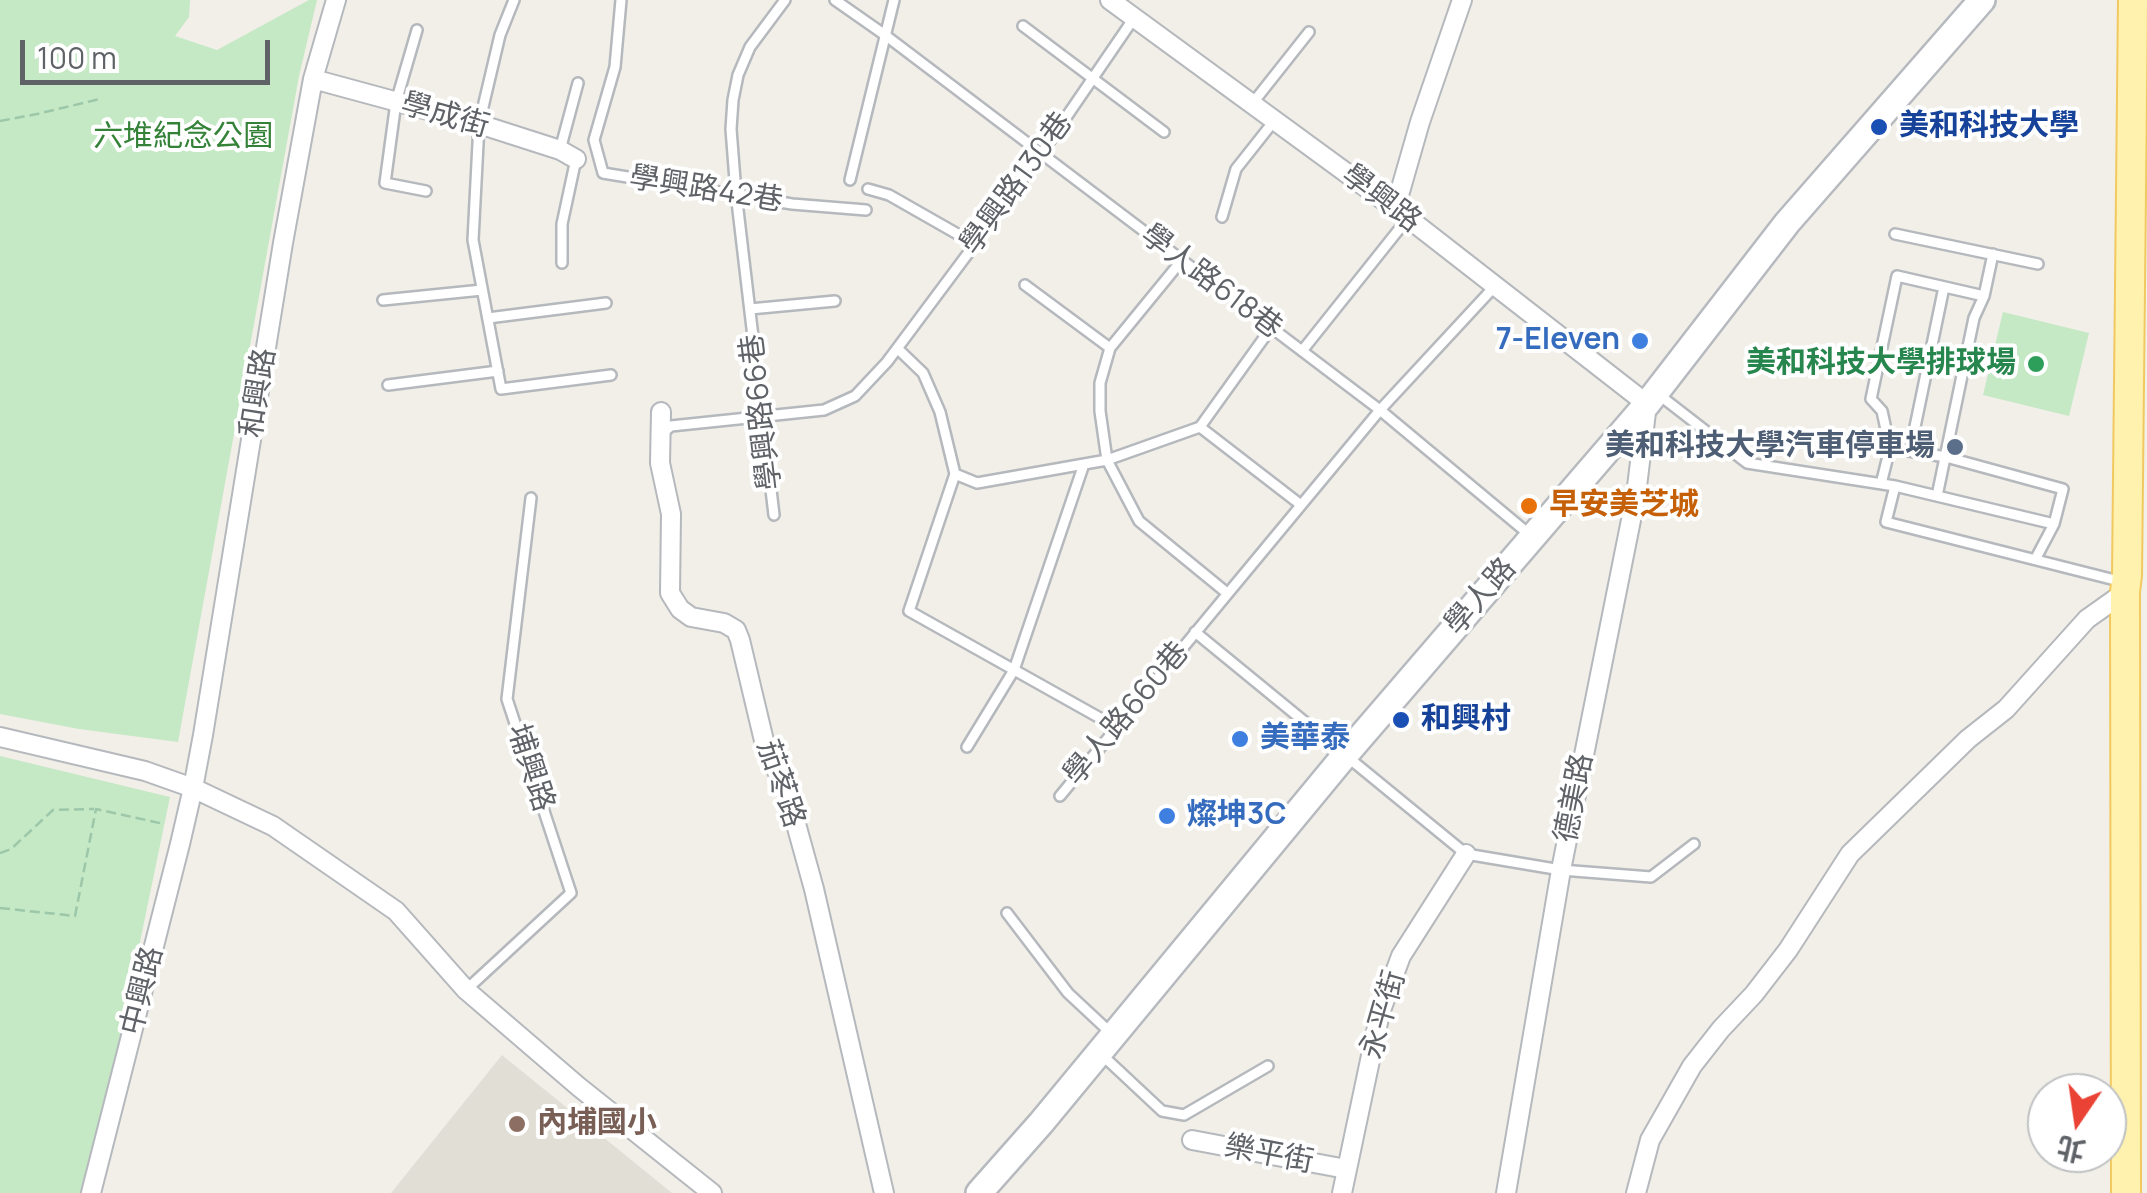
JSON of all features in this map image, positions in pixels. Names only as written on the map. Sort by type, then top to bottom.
[{"type":"main road","name":"學人路","points":[[979,1193],[1346,754],[1651,398],[1787,222],[1982,0]]},
{"type":"main road","points":[[2126,1193],[2130,8]]},
{"type":"street","name":"和興路","points":[[193,788],[313,80],[336,0]]},
{"type":"street","name":"學興路","points":[[1110,0],[1651,398]]},
{"type":"street","points":[[1402,214],[1420,122],[1462,0]]},
{"type":"street","name":"學成街","points":[[313,80],[479,124],[568,155]]},
{"type":"street","name":"德美路","points":[[1506,1193],[1561,870],[1636,495],[1651,398]]},
{"type":"street","name":"茄苳路","points":[[660,412],[660,463],[672,514],[670,592],[691,618],[724,623],[736,630],[740,640],[765,745],[788,795],[814,890],[884,1193]]},
{"type":"street","points":[[1636,1193],[1650,1140],[1692,1066],[1788,950],[1850,854],[1968,739],[2006,709],[2087,619],[2126,583],[2147,554]]},
{"type":"street","points":[[0,737],[145,771],[193,788],[274,826],[396,910],[466,990],[578,1087],[712,1193]]},
{"type":"street","name":"中興路","points":[[91,1193],[193,788]]},
{"type":"street","name":"永平街","points":[[1342,1193],[1380,1012],[1401,956],[1466,854]]},
{"type":"street","name":"樂平街","points":[[1192,1140],[1346,1169]]},
{"type":"lane","points":[[514,0],[500,35],[479,124],[473,240],[501,389],[612,376]]},
{"type":"lane","name":"學興路42巷","points":[[621,0],[614,67],[594,140],[603,173],[792,204],[866,210]]},
{"type":"lane","name":"學興路66巷","points":[[774,515],[731,129],[738,75],[750,47],[784,0]]},
{"type":"lane","name":"學人路618巷","points":[[835,0],[1380,410],[1533,537]]},
{"type":"lane","points":[[850,180],[894,0]]},
{"type":"lane","name":"學興路130巷","points":[[660,435],[671,426],[824,410],[855,396],[898,348],[975,244],[1134,18]]},
{"type":"lane","points":[[1023,26],[1164,132]]},
{"type":"lane","points":[[418,30],[396,102],[385,183],[426,191]]},
{"type":"lane","points":[[1252,104],[1308,32]]},
{"type":"lane","points":[[562,262],[568,155],[578,84]]},
{"type":"lane","points":[[1222,217],[1236,169],[1274,120]]},
{"type":"lane","points":[[868,189],[889,195],[975,244]]},
{"type":"lane","points":[[1302,351],[1402,214]]},
{"type":"lane","points":[[1894,234],[2038,264]]},
{"type":"lane","points":[[1938,496],[1974,318],[1984,296],[1993,254]]},
{"type":"lane","points":[[1182,260],[1110,348],[1100,382],[1100,411],[1107,460],[1139,520],[1228,592]]},
{"type":"lane","points":[[1882,484],[1890,448],[1882,411],[1871,399],[1898,276],[1984,296]]},
{"type":"lane","points":[[1025,285],[1110,348]]},
{"type":"lane","points":[[1380,410],[1495,286]]},
{"type":"lane","points":[[1910,451],[1944,287]]},
{"type":"lane","points":[[383,300],[482,290]]},
{"type":"lane","name":"學興路66巷","points":[[750,309],[835,301]]},
{"type":"lane","points":[[488,318],[606,303]]},
{"type":"lane","points":[[956,474],[977,482],[1107,460],[1200,426],[1271,328]]},
{"type":"lane","points":[[898,348],[922,372],[940,412],[956,474],[909,611],[1116,727]]},
{"type":"lane","points":[[388,384],[498,372]]},
{"type":"lane","points":[[1651,398],[1747,463],[1894,486],[2054,524]]},
{"type":"lane","name":"學人路660巷","points":[[1060,796],[1380,410]]},
{"type":"lane","points":[[1200,426],[1301,505]]},
{"type":"lane","points":[[1890,448],[1946,457],[2063,489],[2054,524],[2036,558]]},
{"type":"lane","points":[[968,747],[1014,670],[1084,464]]},
{"type":"lane","points":[[1894,486],[1886,522],[2126,583]]},
{"type":"lane","name":"埔興路","points":[[466,990],[571,893],[507,699],[531,498]]},
{"type":"lane","name":"學人路660巷","points":[[1195,632],[1466,854]]},
{"type":"lane","points":[[1466,854],[1561,870],[1651,876],[1694,844]]},
{"type":"lane","points":[[1007,913],[1162,1112],[1184,1115],[1268,1066]]},
{"type":"path","points":[[0,120],[100,98]]},
{"type":"path","points":[[0,908],[74,916],[96,809]]},
{"type":"path","points":[[0,853],[11,849],[53,810],[96,809],[168,825]]},
{"type":"shaded area","name":"內埔國小","points":[[502,1055],[672,1193],[391,1193]]},
{"type":"green space","name":"六堆紀念公園","points":[[0,0],[190,0],[189,17],[175,36],[217,50],[309,0],[317,0],[299,76],[178,742],[0,714]]},
{"type":"green space","name":"美和科技大學排球場","points":[[2003,312],[2089,333],[2069,416],[1983,395]]},
{"type":"green space","points":[[0,756],[170,797],[107,1101],[82,1193],[0,1193]]},
{"type":"place","name":"美和科技大學","points":[[1879,127]]},
{"type":"place","name":"7-Eleven","points":[[1640,341]]},
{"type":"place","name":"美和科技大學排球場","points":[[2036,364]]},
{"type":"place","name":"美和科技大學汽車停車場","points":[[1955,447]]},
{"type":"place","name":"早安美芝城","points":[[1529,506]]},
{"type":"place","name":"和興村","points":[[1401,720]]},
{"type":"place","name":"美華泰","points":[[1240,739]]},
{"type":"place","name":"燦坤3C","points":[[1167,816]]},
{"type":"place","name":"內埔國小","points":[[517,1124]]}]
